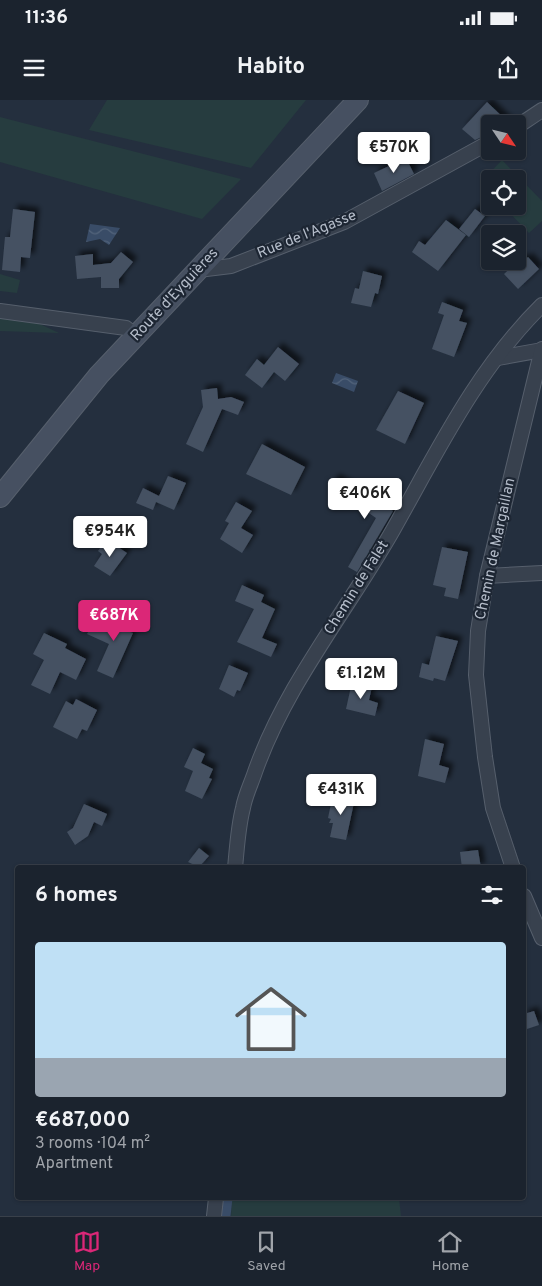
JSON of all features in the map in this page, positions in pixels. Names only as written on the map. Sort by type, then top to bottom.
[{"type":"main road","name":"Route d'Eyguières","points":[[0,497],[99,375],[358,100]]},
{"type":"street","points":[[526,121],[542,110]]},
{"type":"street","name":"Rue de l'Agasse","points":[[198,270],[231,266],[344,222],[481,147]]},
{"type":"street","name":"Chemin de Falet","points":[[235,865],[243,807],[268,736],[301,675],[392,531],[440,442],[475,387],[523,324],[542,305]]},
{"type":"street","points":[[0,311],[126,328],[136,336]]},
{"type":"street","points":[[498,358],[542,350]]},
{"type":"street","name":"Chemin de Margaillan","points":[[512,865],[493,808],[476,675],[478,631],[487,576],[542,350]]},
{"type":"street","points":[[487,576],[542,573]]},
{"type":"street","points":[[526,901],[542,938]]},
{"type":"street","points":[[214,1216],[216,1200]]},
{"type":"green space","points":[[107,100],[306,100],[251,168],[89,130]]},
{"type":"green space","points":[[0,117],[241,179],[202,219],[0,162]]},
{"type":"green space","points":[[502,160],[512,170],[492,170]]},
{"type":"green space","points":[[526,185],[542,201],[542,221],[529,233],[526,230],[526,225],[521,225],[512,215],[526,215]]},
{"type":"green space","points":[[0,274],[20,280],[17,293],[0,291]]},
{"type":"green space","points":[[0,317],[29,319],[59,333],[0,331]]},
{"type":"green space","points":[[232,1200],[399,1200],[401,1216],[231,1216]]},
{"type":"water","points":[[90,224],[120,228],[109,245],[100,239],[86,242]]},
{"type":"water","points":[[336,373],[358,381],[354,392],[332,383]]},
{"type":"building","points":[[487,102],[501,115],[481,115],[481,137],[475,140],[462,129]]},
{"type":"building","points":[[406,158],[414,174],[382,191],[374,173]]},
{"type":"building","points":[[13,209],[35,212],[30,258],[21,257],[20,272],[2,270],[5,237],[10,237]]},
{"type":"building","points":[[475,209],[485,216],[469,237],[459,229]]},
{"type":"building","points":[[446,220],[466,235],[438,271],[412,252],[419,241],[425,245]]},
{"type":"building","points":[[121,252],[133,262],[119,279],[119,288],[101,288],[101,277],[77,279],[75,256],[93,254],[93,265],[111,263]]},
{"type":"building","points":[[528,257],[539,269],[518,289],[504,274],[508,270],[526,270],[526,259]]},
{"type":"building","points":[[363,271],[382,276],[378,294],[375,293],[371,307],[351,303],[355,288],[359,289]]},
{"type":"building","points":[[442,302],[463,310],[459,321],[467,323],[454,357],[432,349],[444,315],[438,313]]},
{"type":"building","points":[[278,347],[299,364],[285,381],[274,372],[262,388],[245,375],[257,359],[264,365]]},
{"type":"building","points":[[217,388],[218,399],[231,397],[244,402],[238,415],[222,409],[203,452],[186,444],[203,407],[201,390]]},
{"type":"building","points":[[398,391],[424,403],[405,444],[376,430]]},
{"type":"building","points":[[262,444],[305,467],[291,495],[246,474]]},
{"type":"building","points":[[168,476],[186,483],[174,510],[156,502],[153,510],[136,503],[143,488],[159,496]]},
{"type":"building","points":[[335,478],[393,511],[357,572],[348,567],[376,518],[330,486]]},
{"type":"building","points":[[236,502],[252,511],[241,528],[253,535],[242,553],[220,539],[229,523],[225,521]]},
{"type":"building","points":[[106,539],[127,553],[110,576],[94,566],[102,554],[98,551]]},
{"type":"building","points":[[442,547],[468,552],[458,599],[444,596],[446,588],[433,585]]},
{"type":"building","points":[[242,585],[264,595],[261,602],[275,609],[262,638],[277,644],[271,657],[237,642],[254,609],[235,601]]},
{"type":"building","points":[[121,610],[137,618],[130,632],[133,633],[113,678],[97,671],[109,644],[87,634],[93,622],[112,631]]},
{"type":"building","points":[[44,633],[67,644],[65,648],[86,659],[76,680],[60,672],[50,694],[31,685],[44,660],[33,654]]},
{"type":"building","points":[[436,636],[458,641],[445,681],[434,678],[433,681],[419,677],[422,663],[429,665]]},
{"type":"building","points":[[229,665],[248,673],[240,691],[237,690],[234,697],[219,689]]},
{"type":"building","points":[[352,682],[372,687],[369,700],[378,703],[375,716],[346,709]]},
{"type":"building","points":[[76,699],[97,710],[87,731],[82,729],[77,739],[53,727],[66,701],[73,705]]},
{"type":"building","points":[[425,739],[444,744],[439,765],[449,768],[445,783],[418,776]]},
{"type":"building","points":[[193,748],[205,754],[201,763],[213,769],[209,778],[212,779],[202,799],[185,791],[193,771],[184,767]]},
{"type":"building","points":[[333,794],[355,798],[346,840],[330,837],[333,823],[329,823],[331,819],[328,818]]},
{"type":"building","points":[[84,804],[107,814],[102,826],[94,822],[88,836],[75,845],[67,832],[73,828]]},
{"type":"building","points":[[199,848],[209,856],[201,865],[188,862]]},
{"type":"building","points":[[478,850],[480,865],[462,865],[460,852]]},
{"type":"building","points":[[534,1011],[539,1025],[526,1029],[526,1013]]},
{"type":"waterway","points":[[223,1216],[225,1200]]}]
